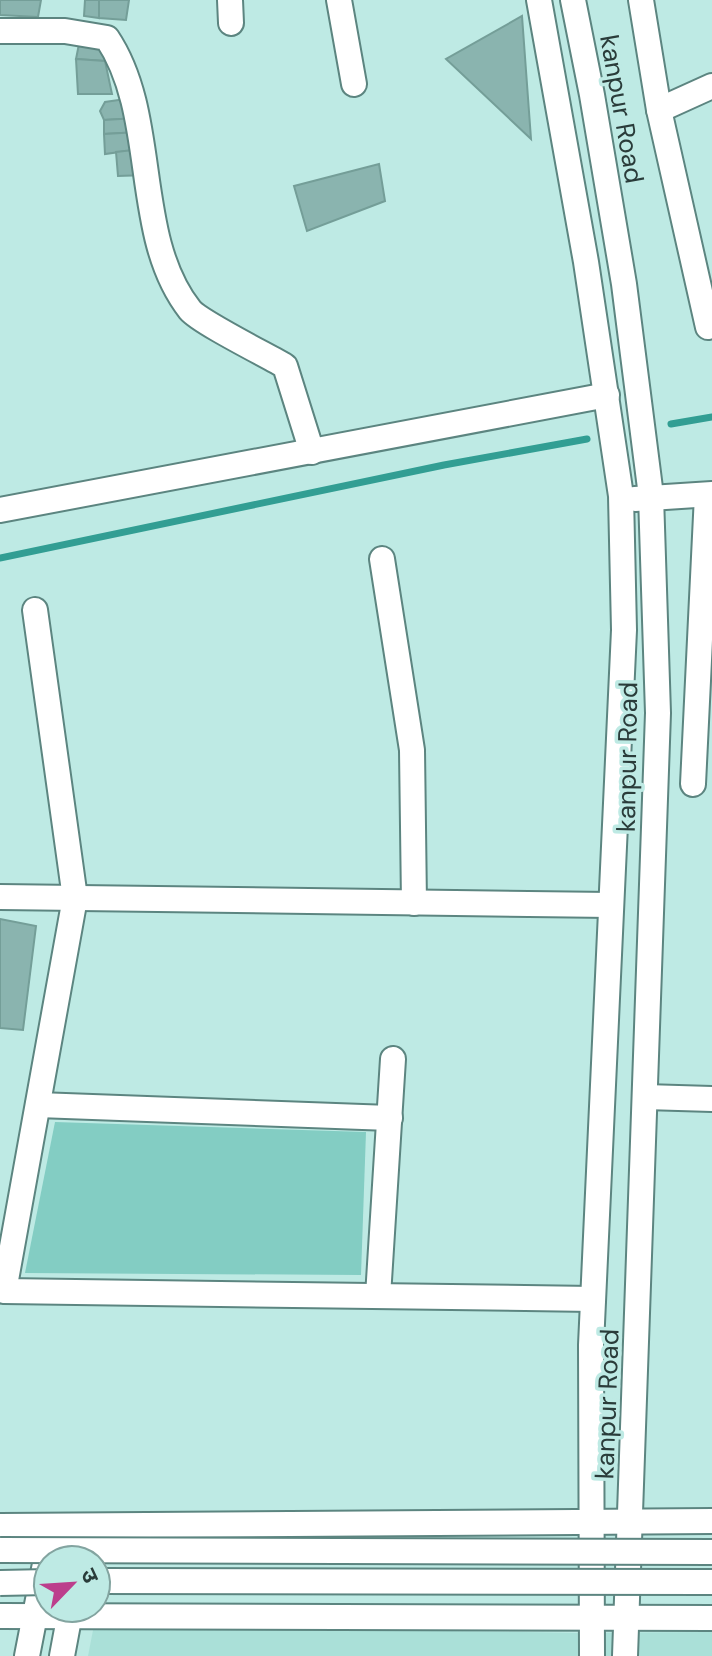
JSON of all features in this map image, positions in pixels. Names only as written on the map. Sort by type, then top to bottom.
[{"type":"street","points":[[339,0],[354,84]]},
{"type":"street","points":[[539,0],[607,395],[622,501],[624,630],[593,1299],[592,1656]]},
{"type":"street","name":"kanpur Road","points":[[573,0],[624,284],[651,496],[658,713],[625,1656]]},
{"type":"street","points":[[641,0],[659,110],[708,327],[712,326]]},
{"type":"street","points":[[0,31],[65,31],[107,38],[121,59],[135,107],[162,259],[192,312],[285,366],[312,452]]},
{"type":"street","points":[[659,110],[712,86]]},
{"type":"street","points":[[0,510],[607,395]]},
{"type":"street","points":[[622,501],[651,496],[709,494],[702,784],[656,784]]},
{"type":"street","points":[[382,559],[412,750],[414,903]]},
{"type":"street","points":[[35,610],[75,898],[4,1291],[593,1299]]},
{"type":"street","points":[[613,875],[653,876]]},
{"type":"street","points":[[0,897],[611,905]]},
{"type":"street","points":[[378,1296],[393,1059]]},
{"type":"street","points":[[645,1097],[712,1099]]},
{"type":"street","points":[[38,1105],[390,1118]]},
{"type":"street","points":[[0,1526],[712,1521]]},
{"type":"street","points":[[49,1544],[53,1526]]},
{"type":"street","points":[[83,1544],[86,1526]]},
{"type":"street","points":[[0,1550],[712,1552]]},
{"type":"street","points":[[112,1581],[712,1582]]},
{"type":"street","points":[[0,1583],[32,1582]]},
{"type":"street","points":[[112,1612],[712,1618]]},
{"type":"street","points":[[0,1616],[32,1616]]},
{"type":"street","points":[[27,1656],[33,1624]]},
{"type":"street","points":[[62,1656],[68,1624]]},
{"type":"shaded area","points":[[55,1122],[366,1132],[361,1275],[25,1273]]},
{"type":"shaded area","points":[[94,1625],[576,1633],[712,1632],[712,1656],[88,1656]]},
{"type":"building","points":[[0,0],[41,0],[38,17],[0,15]]},
{"type":"building","points":[[85,0],[99,0],[99,18],[84,16]]},
{"type":"building","points":[[99,0],[129,0],[126,20],[99,18]]},
{"type":"building","points":[[522,16],[531,139],[446,59]]},
{"type":"building","points":[[81,34],[107,38],[105,61],[76,59]]},
{"type":"building","points":[[76,59],[105,61],[112,94],[78,94]]},
{"type":"building","points":[[132,98],[137,118],[104,120],[100,111],[105,102]]},
{"type":"building","points":[[137,118],[139,132],[104,134],[104,120]]},
{"type":"building","points":[[139,132],[142,149],[105,154],[104,134]]},
{"type":"building","points":[[142,149],[147,175],[118,176],[116,152]]},
{"type":"building","points":[[379,164],[385,201],[307,231],[294,186]]},
{"type":"building","points":[[0,919],[36,926],[23,1030],[0,1028]]},
{"type":"waterway","points":[[671,424],[712,417]]},
{"type":"waterway","points":[[0,558],[444,465],[587,439]]}]
